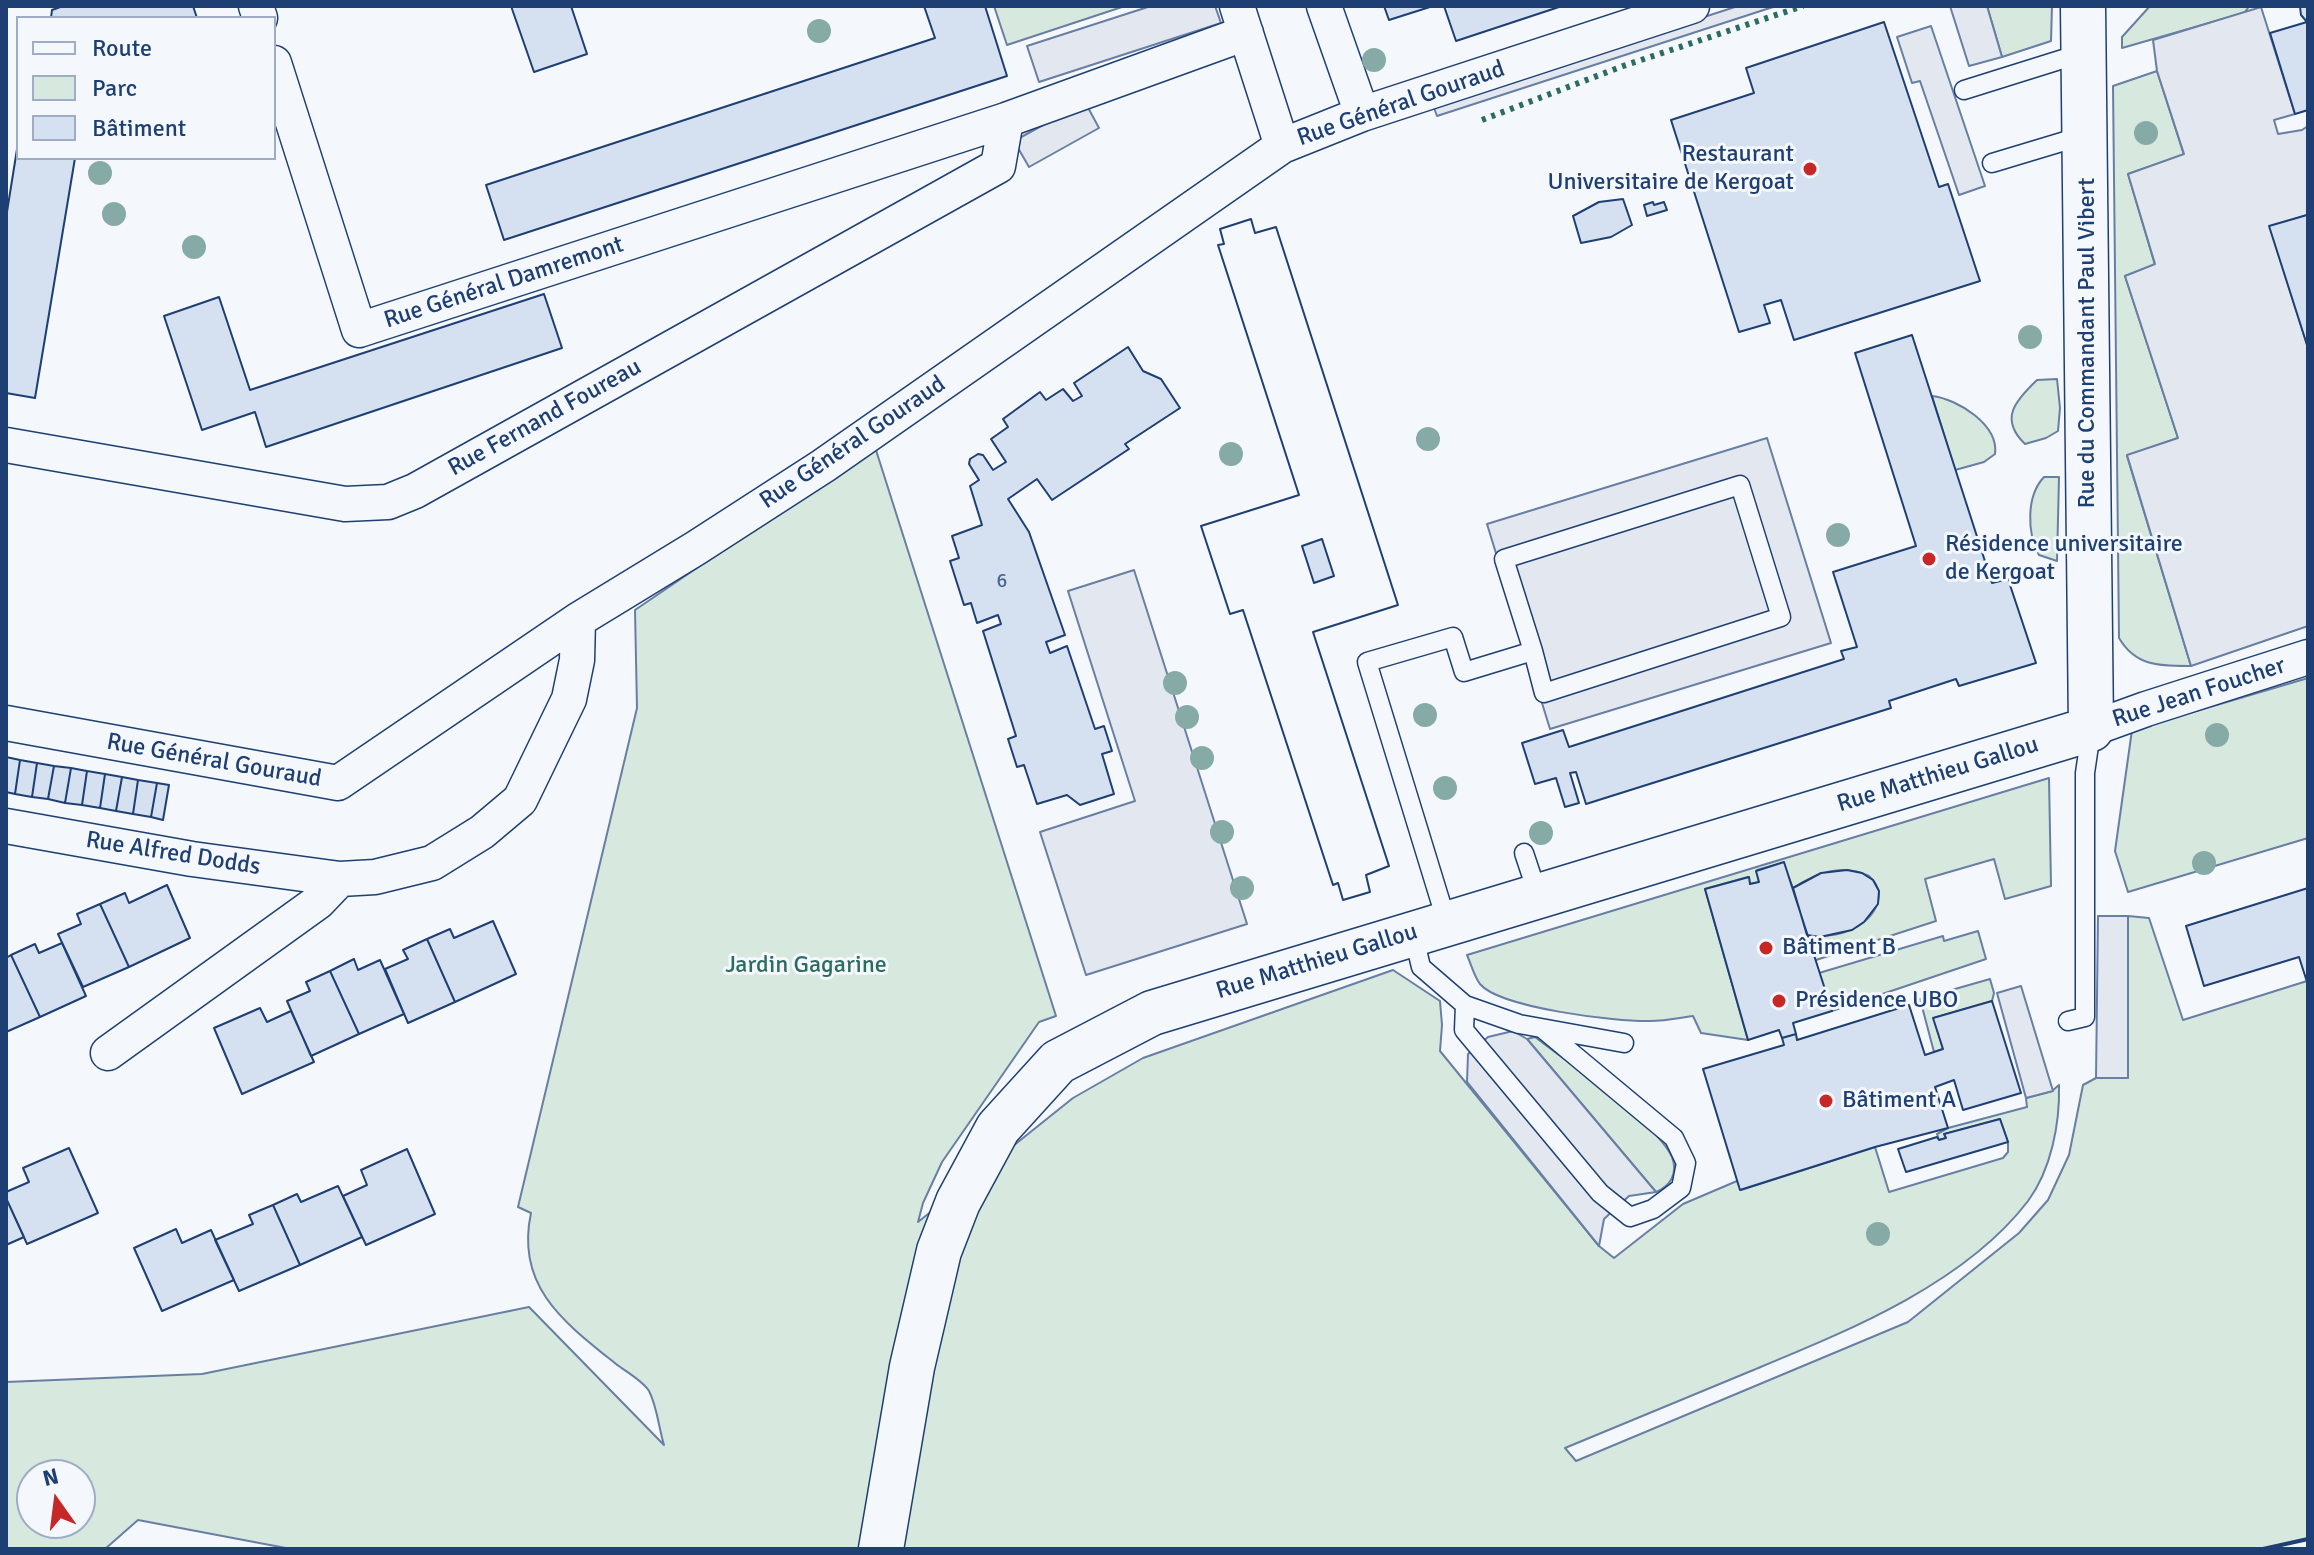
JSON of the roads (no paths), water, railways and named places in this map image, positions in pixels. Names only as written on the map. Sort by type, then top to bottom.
[{"type":"street","points":[[1324,6],[1362,114]]},
{"type":"street","name":"Rue Général Gouraud","points":[[6,723],[338,783],[578,620],[823,466],[1282,146],[1362,114],[1692,6]]},
{"type":"street","name":"Rue du Commandant Paul Vibert","points":[[2083,6],[2091,729]]},
{"type":"street","points":[[1006,120],[1242,20],[1282,146]]},
{"type":"street","name":"Rue Général Damremont","points":[[276,69],[359,330],[1006,120]]},
{"type":"street","name":"Rue Fernand Foureau","points":[[6,445],[345,504],[388,502],[415,491],[998,166],[1006,120]]},
{"type":"street","name":"Rue Alfred Dodds","points":[[6,826],[192,859],[340,879],[375,877],[432,863],[482,832],[520,800],[569,699],[577,660],[578,620]]},
{"type":"street","name":"Rue Jean Foucher","points":[[2091,729],[2308,657]]},
{"type":"street","name":"Rue Matthieu Gallou","points":[[881,1549],[912,1367],[939,1251],[958,1202],[998,1128],[1058,1062],[1152,1013],[2091,729]]},
{"type":"street","points":[[108,1053],[318,902],[340,879]]},
{"type":"lane","points":[[1964,90],[2063,59],[2085,63]]},
{"type":"lane","points":[[1992,163],[2086,134]]},
{"type":"lane","points":[[1740,485],[1781,617],[1544,693],[1533,651],[1504,559],[1740,485]]},
{"type":"lane","points":[[1533,651],[1464,672],[1453,637],[1367,662],[1430,928],[1421,967],[1465,1005],[1519,1024],[1624,1043]]},
{"type":"lane","points":[[2068,1021],[2085,1017],[2085,773],[2091,729]]},
{"type":"lane","points":[[1524,853],[1538,895]]},
{"type":"lane","points":[[1465,1005],[1464,1030],[1600,1193],[1630,1217],[1653,1209],[1681,1188],[1686,1163],[1674,1138],[1543,1029]]},
{"type":"place","name":"Restaurant Universitaire de Kergoat","points":[[1810,169]]},
{"type":"place","name":"Résidence universitaire de Kergoat","points":[[1929,559]]},
{"type":"place","name":"Bâtiment B","points":[[1766,948]]},
{"type":"place","name":"Présidence UBO","points":[[1779,1001]]},
{"type":"place","name":"Bâtiment A","points":[[1826,1101]]},
{"type":"park label","name":"Jardin Gagarine","points":[[806,966]]}]
